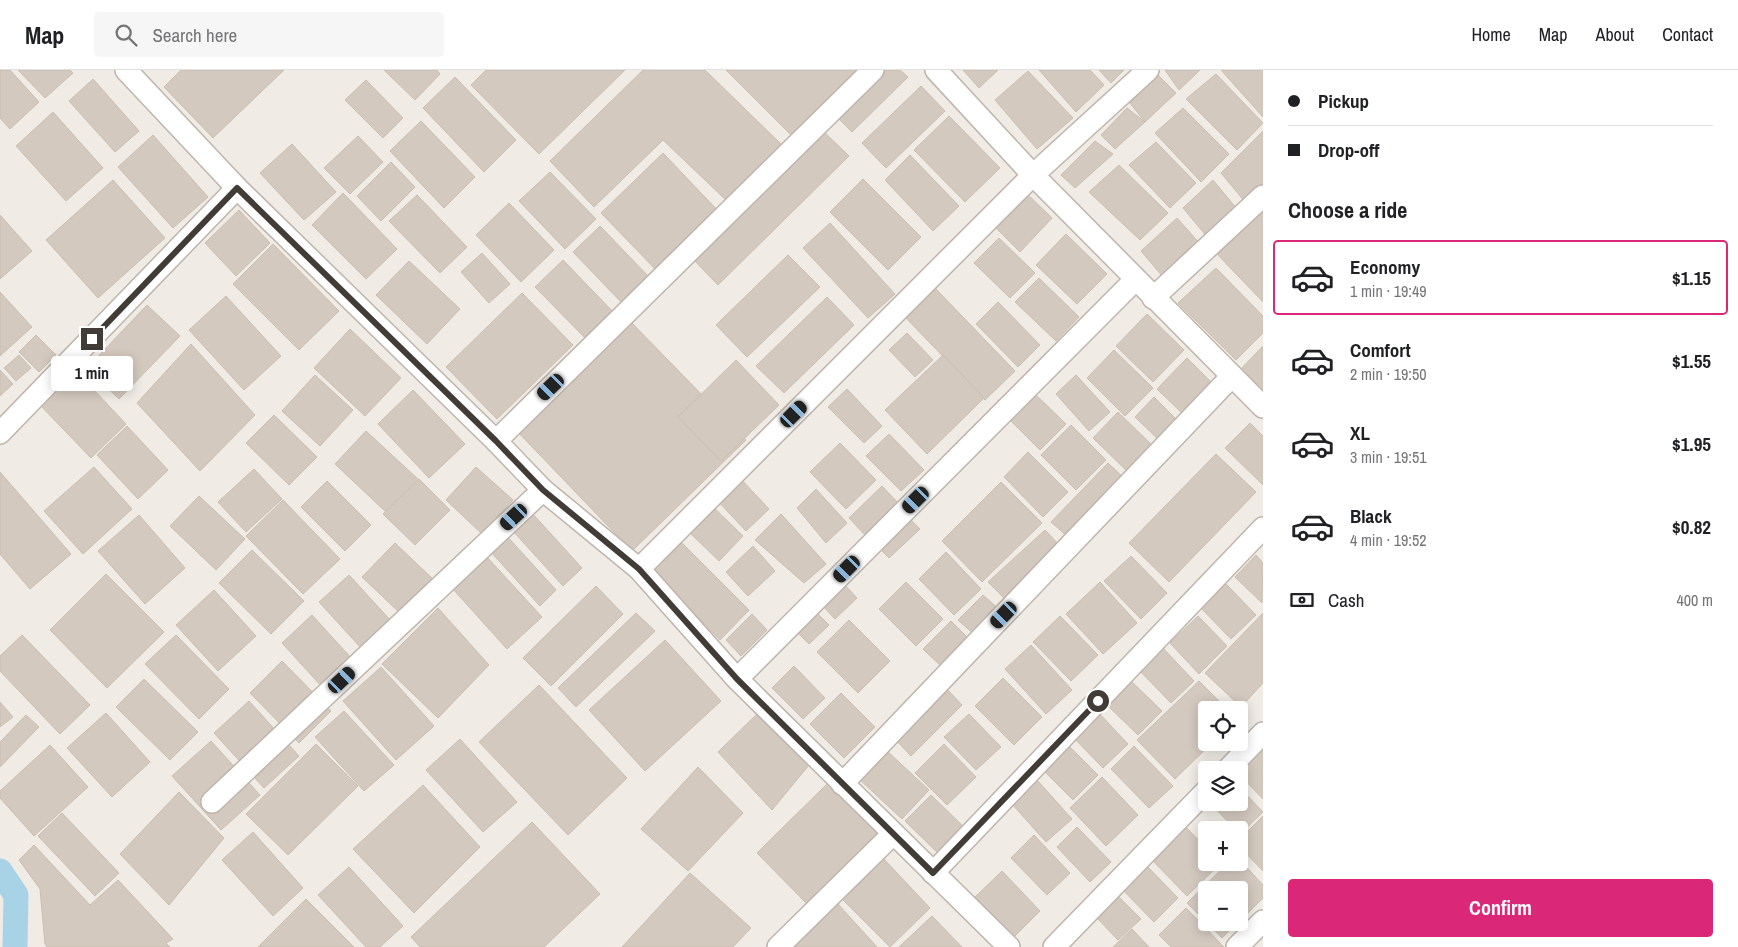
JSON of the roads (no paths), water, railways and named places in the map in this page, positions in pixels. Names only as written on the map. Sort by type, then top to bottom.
[{"type":"street","points":[[126,70],[237,188],[496,441],[543,490],[639,569],[737,679],[1009,947]]},
{"type":"street","points":[[496,441],[873,70]]},
{"type":"street","points":[[936,70],[1135,280],[1263,407]]},
{"type":"street","points":[[639,569],[1033,174],[1148,70]]},
{"type":"street","points":[[0,433],[237,188]]},
{"type":"street","points":[[1153,298],[1263,196]]},
{"type":"street","points":[[737,679],[1135,280]]},
{"type":"street","points":[[842,784],[1232,376]]},
{"type":"street","points":[[212,802],[543,490]]},
{"type":"street","points":[[933,873],[1263,528]]},
{"type":"street","points":[[1236,761],[1263,733]]},
{"type":"street","points":[[1054,947],[1198,799]]},
{"type":"street","points":[[778,947],[893,834]]},
{"type":"street","points":[[1237,947],[1263,921]]},
{"type":"waterway","points":[[0,871],[16,895],[15,947]]}]
